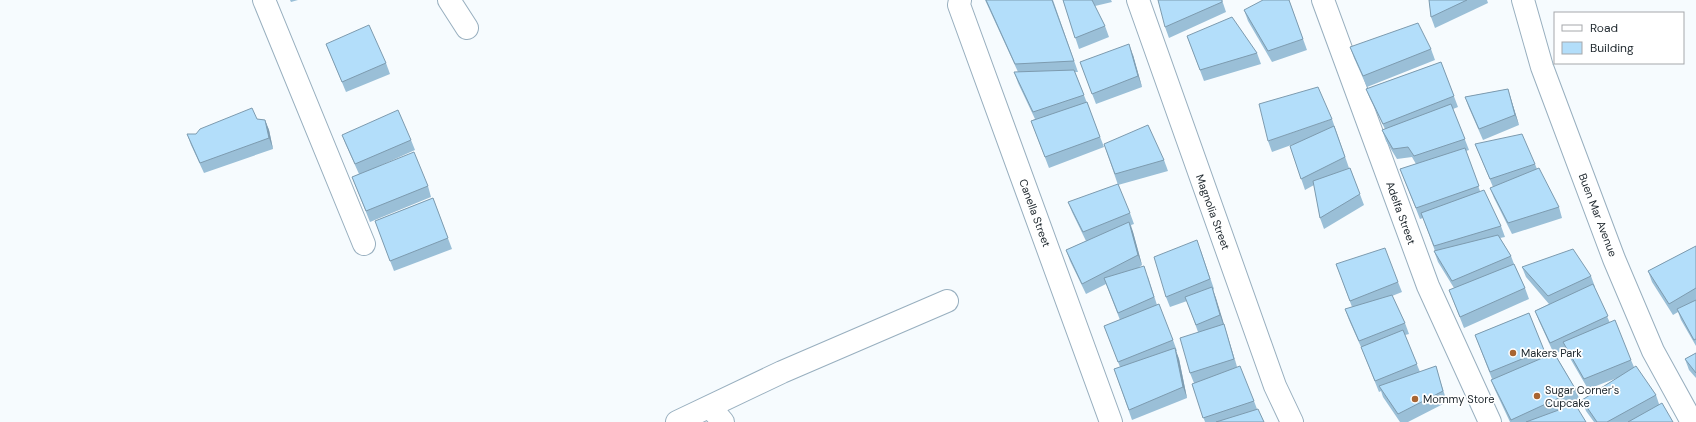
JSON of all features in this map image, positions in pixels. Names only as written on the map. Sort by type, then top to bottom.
[{"type":"street","points":[[264,0],[364,244]]},
{"type":"street","points":[[449,0],[467,28]]},
{"type":"street","name":"Magnolia Street","points":[[1138,0],[1275,386],[1292,422]]},
{"type":"street","name":"Adelfa Street","points":[[1323,0],[1428,286],[1490,422]]},
{"type":"street","name":"Buen Mar Avenue","points":[[1523,0],[1542,67],[1614,259],[1653,350],[1692,422]]},
{"type":"street","name":"Canella Street","points":[[959,2],[1111,422]]},
{"type":"street","points":[[677,422],[716,414],[782,372],[947,301]]},
{"type":"building","points":[[986,0],[1052,0],[1074,61],[1015,64]]},
{"type":"building","points":[[1063,0],[1092,0],[1105,26],[1075,38]]},
{"type":"building","points":[[1158,0],[1222,0],[1222,2],[1165,27]]},
{"type":"building","points":[[1263,0],[1289,0],[1303,39],[1268,51],[1244,10]]},
{"type":"building","points":[[1429,0],[1467,0],[1431,17]]},
{"type":"building","points":[[1232,17],[1257,53],[1200,70],[1187,36]]},
{"type":"building","points":[[1418,23],[1431,49],[1363,76],[1350,47]]},
{"type":"building","points":[[369,25],[386,63],[342,82],[326,44]]},
{"type":"building","points":[[1129,44],[1138,76],[1092,94],[1080,62]]},
{"type":"building","points":[[1441,62],[1454,96],[1383,124],[1366,89]]},
{"type":"building","points":[[1074,70],[1084,95],[1033,112],[1014,72]]},
{"type":"building","points":[[1318,87],[1332,119],[1268,141],[1259,104]]},
{"type":"building","points":[[1508,89],[1515,115],[1479,129],[1465,97]]},
{"type":"building","points":[[1087,102],[1100,137],[1045,157],[1031,121]]},
{"type":"building","points":[[1451,104],[1465,139],[1414,156],[1408,147],[1393,149],[1382,130]]},
{"type":"building","points":[[252,108],[257,119],[265,120],[269,138],[200,163],[187,134],[196,134],[200,129]]},
{"type":"building","points":[[398,110],[411,140],[355,164],[342,135]]},
{"type":"building","points":[[1148,125],[1164,160],[1115,174],[1104,144]]},
{"type":"building","points":[[1334,126],[1345,157],[1301,179],[1290,146]]},
{"type":"building","points":[[1522,134],[1535,164],[1490,179],[1475,144]]},
{"type":"building","points":[[1465,148],[1479,186],[1416,208],[1400,169]]},
{"type":"building","points":[[414,152],[428,186],[366,211],[352,177]]},
{"type":"building","points":[[1350,168],[1360,194],[1320,218],[1313,181]]},
{"type":"building","points":[[1539,168],[1559,207],[1508,223],[1490,188]]},
{"type":"building","points":[[1118,184],[1130,213],[1083,232],[1068,202]]},
{"type":"building","points":[[1484,190],[1501,226],[1434,246],[1421,213]]},
{"type":"building","points":[[433,198],[448,238],[390,261],[375,221]]},
{"type":"building","points":[[1129,222],[1138,255],[1082,284],[1066,250]]},
{"type":"building","points":[[1498,235],[1511,256],[1452,281],[1434,251]]},
{"type":"building","points":[[1197,240],[1210,279],[1166,297],[1154,257]]},
{"type":"building","points":[[1696,246],[1696,288],[1669,304],[1648,271]]},
{"type":"building","points":[[1385,248],[1398,282],[1350,301],[1336,264]]},
{"type":"building","points":[[1573,249],[1591,276],[1548,296],[1522,267]]},
{"type":"building","points":[[1514,264],[1525,288],[1460,317],[1449,290]]},
{"type":"building","points":[[1144,266],[1154,297],[1118,313],[1104,278]]},
{"type":"building","points":[[1593,284],[1608,316],[1550,343],[1535,311]]},
{"type":"building","points":[[1212,287],[1220,315],[1196,325],[1185,297]]},
{"type":"building","points":[[1392,295],[1405,323],[1359,341],[1345,309]]},
{"type":"building","points":[[1696,300],[1696,339],[1694,340],[1677,309]]},
{"type":"building","points":[[1159,304],[1173,340],[1118,362],[1104,326]]},
{"type":"building","name":"Makers Park","points":[[1529,313],[1544,350],[1490,372],[1475,335]]},
{"type":"building","points":[[1615,320],[1631,360],[1584,379],[1563,342]]},
{"type":"building","points":[[1224,324],[1234,359],[1190,373],[1180,338]]},
{"type":"building","points":[[1403,330],[1417,364],[1375,381],[1361,347]]},
{"type":"building","points":[[1175,348],[1183,387],[1129,410],[1114,369]]},
{"type":"building","name":"Sugar Corner's Cupcake","points":[[1554,353],[1576,390],[1511,420],[1491,380]]},
{"type":"building","points":[[1696,353],[1696,373],[1685,359]]},
{"type":"building","points":[[1240,366],[1254,401],[1203,418],[1192,384]]},
{"type":"building","points":[[1436,366],[1443,391],[1398,414],[1379,386]]},
{"type":"building","points":[[1636,366],[1656,395],[1607,422],[1597,422],[1582,400]]},
{"type":"building","points":[[1662,403],[1673,422],[1628,422]]},
{"type":"building","points":[[1575,404],[1586,422],[1526,422]]},
{"type":"building","points":[[1258,409],[1264,422],[1216,422]]},
{"type":"place","name":"Makers Park","points":[[1513,353]]},
{"type":"place","name":"Sugar Corner's Cupcake","points":[[1537,396]]},
{"type":"place","name":"Mommy Store","points":[[1415,399]]}]
